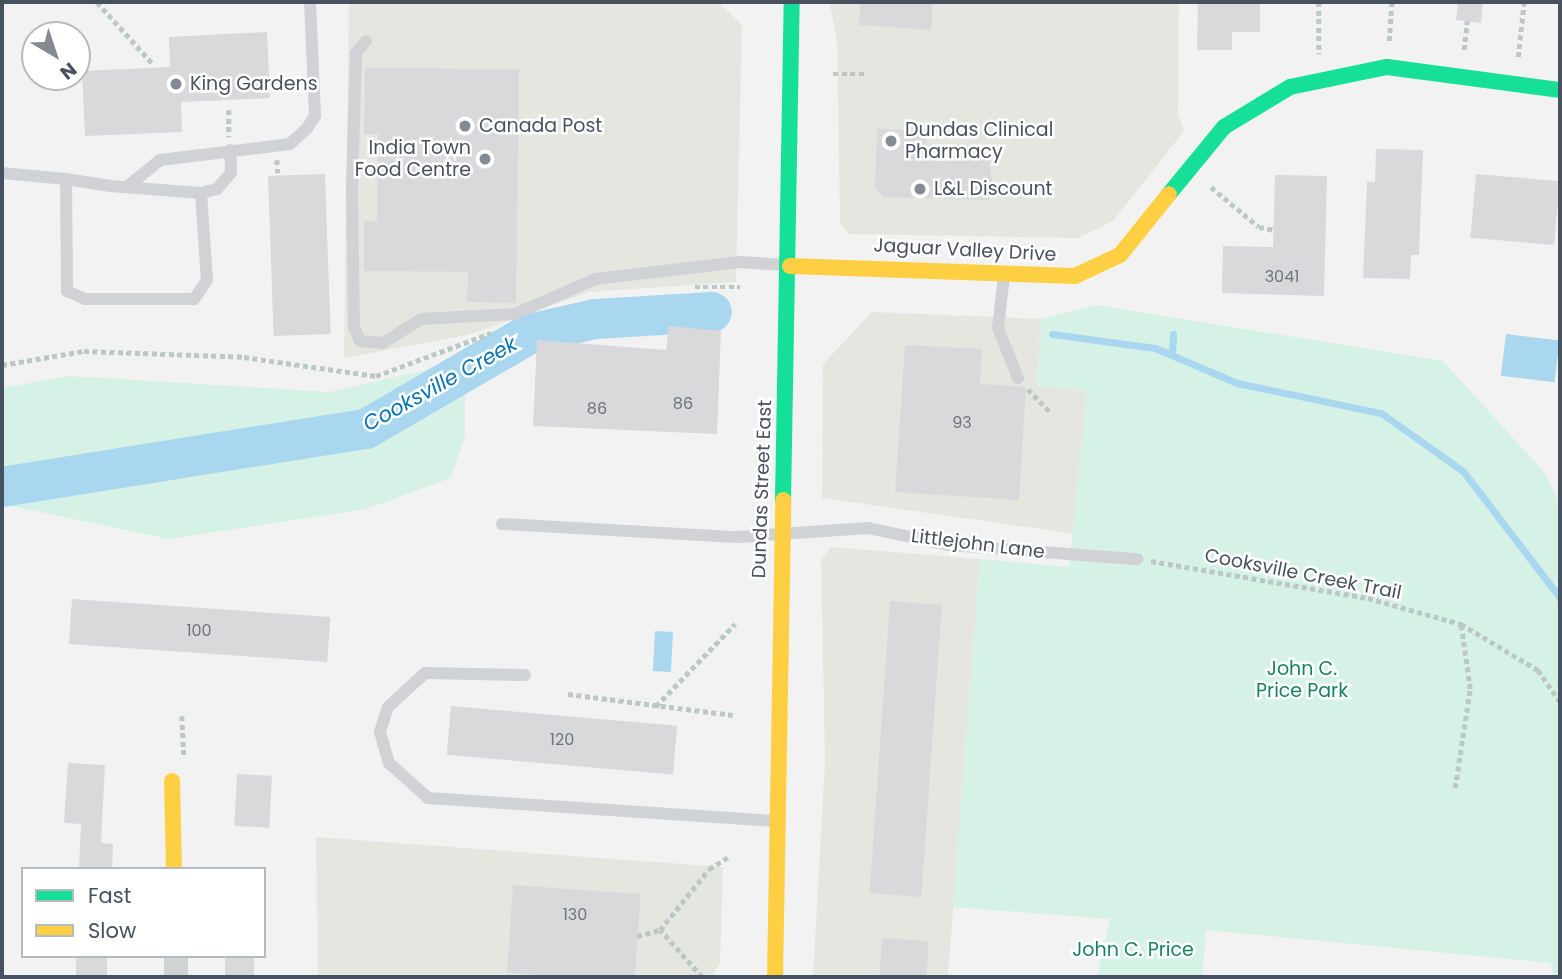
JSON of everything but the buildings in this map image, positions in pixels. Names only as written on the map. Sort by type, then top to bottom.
[{"type":"main road","name":"Dundas Street East","points":[[775,977],[774,821],[779,533],[790,266],[792,2]]},
{"type":"main road","name":"Jaguar Valley Drive","points":[[790,266],[1004,276],[1075,276],[1099,268],[1120,255],[1224,127],[1290,86],[1320,76],[1387,67],[1560,90]]},
{"type":"main road","points":[[172,781],[174,867]]},
{"type":"street","points":[[176,958],[176,977]]},
{"type":"lane","points":[[127,187],[160,160],[289,144],[315,116],[310,2]]},
{"type":"lane","points":[[366,41],[356,52],[352,189],[354,327],[360,341],[383,343],[421,319],[516,313],[595,279],[740,262],[790,266]]},
{"type":"lane","points":[[2,173],[201,193],[217,189],[232,173],[230,150]]},
{"type":"lane","points":[[66,179],[62,270],[67,291],[85,299],[194,299],[207,280],[201,193]]},
{"type":"lane","points":[[1004,276],[998,328],[1018,378]]},
{"type":"lane","name":"Littlejohn Lane","points":[[502,524],[779,533],[868,528],[949,545],[1137,559]]},
{"type":"lane","points":[[525,675],[425,673],[388,707],[380,732],[389,763],[428,798],[774,821]]},
{"type":"path","points":[[97,2],[154,65]]},
{"type":"path","points":[[1319,2],[1320,76]]},
{"type":"path","points":[[1387,67],[1392,2]]},
{"type":"path","points":[[1515,82],[1524,2]]},
{"type":"path","points":[[833,74],[865,74]]},
{"type":"path","points":[[229,110],[230,150]]},
{"type":"path","points":[[1189,168],[1259,227],[1274,230]]},
{"type":"path","points":[[1018,378],[1050,412]]},
{"type":"path","name":"Cooksville Creek Trail","points":[[1137,559],[1355,595],[1461,624],[1538,670],[1560,701]]},
{"type":"path","points":[[656,706],[735,624]]},
{"type":"path","points":[[1455,788],[1471,677],[1461,624]]},
{"type":"path","points":[[568,694],[733,715]]},
{"type":"path","points":[[172,781],[184,757],[182,716]]},
{"type":"path","points":[[637,936],[660,930],[709,869],[728,857]]},
{"type":"path","points":[[660,930],[702,977]]},
{"type":"shaded area","points":[[349,2],[718,2],[742,25],[736,282],[589,292],[468,335],[344,358]]},
{"type":"shaded area","points":[[829,2],[1179,2],[1178,113],[1184,131],[1113,221],[1078,238],[849,234],[840,223],[837,39]]},
{"type":"shaded area","points":[[872,312],[1041,319],[1037,386],[1087,391],[1076,534],[822,498],[823,364]]},
{"type":"shaded area","points":[[831,547],[980,559],[948,977],[813,977],[825,761],[821,560]]},
{"type":"shaded area","points":[[316,837],[723,867],[720,963],[712,977],[318,977]]},
{"type":"green space","name":"John C. Price Park","points":[[1096,305],[1443,361],[1545,473],[1560,503],[1560,977],[1553,977],[1551,963],[1206,930],[1202,977],[1097,977],[1110,919],[953,907],[980,559],[1069,567],[1087,391],[1037,386],[1041,319]]},
{"type":"green space","points":[[465,361],[465,436],[451,478],[366,509],[169,539],[2,504],[2,388],[70,376],[329,392]]},
{"type":"water","points":[[1506,334],[1560,341],[1554,382],[1501,376]]},
{"type":"water","points":[[655,631],[673,632],[671,672],[653,671]]},
{"type":"waterway","name":"Cooksville Creek","points":[[2,487],[366,429],[529,334],[595,319],[712,312]]},
{"type":"waterway","name":"Cooksville Creek","points":[[1052,334],[1155,348],[1237,383],[1381,413],[1463,471],[1560,598]]},
{"type":"waterway","points":[[1172,354],[1173,334]]},
{"type":"traffic: fast","points":[[783,500],[792,2]]},
{"type":"traffic: fast","points":[[1169,194],[1224,127],[1290,87],[1387,67],[1560,90]]},
{"type":"traffic: slow","points":[[790,266],[1075,276],[1120,255],[1169,194]]},
{"type":"traffic: slow","points":[[775,977],[783,500]]},
{"type":"traffic: slow","points":[[172,781],[174,867]]},
{"type":"place","name":"King Gardens","points":[[176,84]]},
{"type":"place","name":"Canada Post","points":[[465,126]]},
{"type":"place","name":"Dundas Clinical Pharmacy","points":[[891,141]]},
{"type":"place","name":"India Town Food Centre","points":[[485,159]]},
{"type":"place","name":"L&L Discount","points":[[920,189]]},
{"type":"park label","name":"John C. Price","points":[[1133,950]]}]
